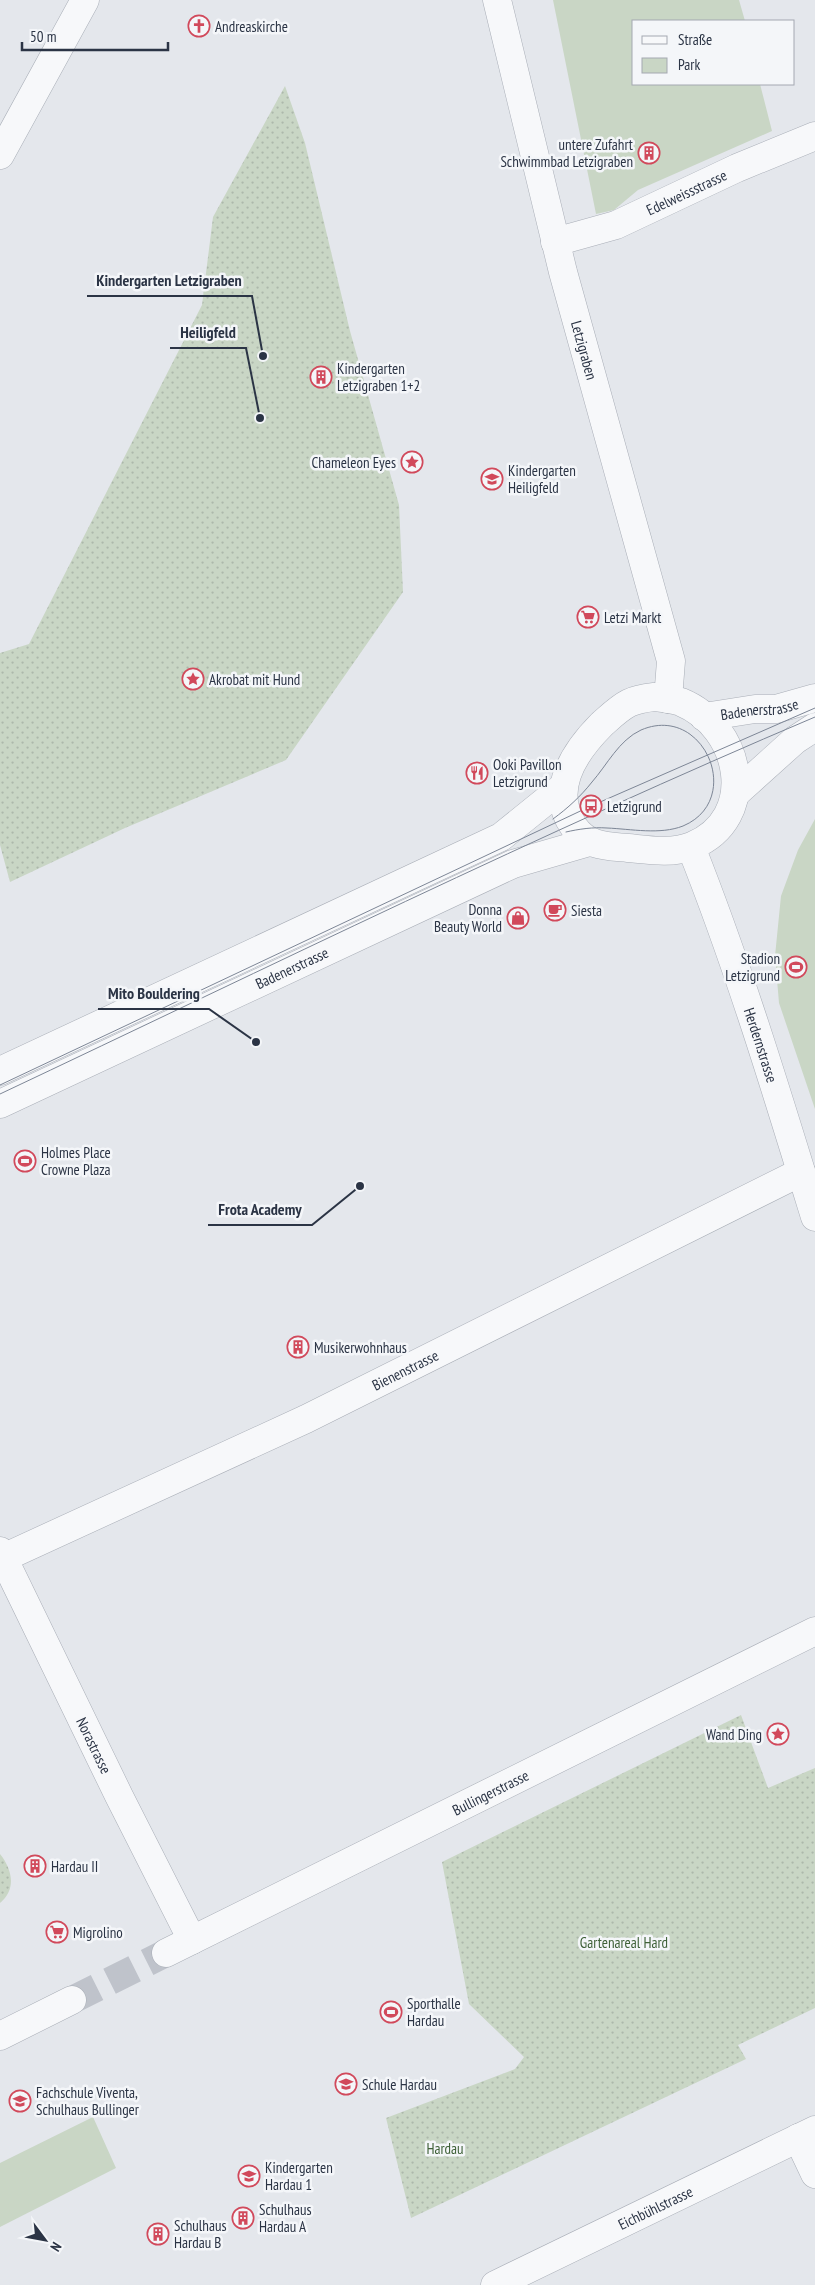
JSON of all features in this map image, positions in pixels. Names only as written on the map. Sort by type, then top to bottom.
[{"type":"street","points":[[0,155],[85,0]]},
{"type":"street","name":"Letzigraben","points":[[498,0],[555,242],[671,661],[668,699]]},
{"type":"street","name":"Edelweissstrasse","points":[[555,242],[616,224],[737,168],[815,136]]},
{"type":"street","name":"Badenerstrasse","points":[[654,697],[680,702],[704,717],[721,736],[731,753],[736,780],[735,794],[726,819],[709,838],[691,847],[664,851],[602,846],[589,842],[572,824],[563,797],[563,788],[571,763],[584,744],[614,714],[627,704],[640,699],[654,697]]},
{"type":"street","name":"Badenerstrasse","points":[[704,717],[755,709],[783,708],[815,698]]},
{"type":"street","name":"Badenerstrasse","points":[[735,794],[795,740],[815,727]]},
{"type":"street","name":"Badenerstrasse","points":[[0,1071],[502,837],[563,788]]},
{"type":"street","name":"Badenerstrasse","points":[[0,1104],[513,864],[589,842]]},
{"type":"street","name":"Herdernstrasse","points":[[691,847],[712,900],[766,1056],[815,1217]]},
{"type":"street","name":"Bienenstrasse","points":[[1,1554],[306,1419],[801,1172]]},
{"type":"street","name":"Norastrasse","points":[[1,1554],[119,1796],[192,1940]]},
{"type":"street","name":"Bullingerstrasse","points":[[166,1953],[815,1631]]},
{"type":"street","points":[[0,2036],[72,2000]]},
{"type":"street","points":[[806,2134],[815,2174]]},
{"type":"street","name":"Eichbühlstrasse","points":[[494,2285],[806,2134]]},
{"type":"green space","points":[[553,0],[739,0],[745,20],[632,20],[632,85],[760,85],[772,131],[638,190],[614,210],[596,214]]},
{"type":"green space","points":[[285,86],[305,143],[350,331],[399,505],[403,592],[286,760],[125,828],[10,882],[0,845],[0,653],[29,644],[202,305],[213,217]]},
{"type":"green space","name":"Stadion Letzigrund","points":[[815,819],[815,1109],[779,1003],[775,956],[781,896],[798,850]]},
{"type":"green space","name":"Gartenareal Hard","points":[[741,1715],[768,1788],[815,1768],[815,2008],[738,2045],[746,2059],[411,2218],[386,2118],[515,2069],[524,2057],[469,2004],[442,1862]]},
{"type":"green space","points":[[0,1854],[10,1872],[11,1885],[9,1892],[0,1903]]},
{"type":"green space","points":[[93,2117],[116,2168],[0,2227],[0,2163]]},
{"type":"tunnel","points":[[72,2000],[166,1953]]},
{"type":"tram line","points":[[0,1085],[591,806],[815,708]]},
{"type":"tram line","points":[[0,1094],[507,854],[815,717]]},
{"type":"tram line","points":[[553,819],[583,792],[620,746],[633,734],[641,730],[663,725],[683,730],[698,742],[709,758],[714,777],[711,796],[702,813],[683,826],[655,831],[597,828],[566,832]]},
{"type":"place","name":"Andreaskirche","points":[[199,26]]},
{"type":"place","name":"untere Zufahrt Schwimmbad Letzigraben","points":[[649,153]]},
{"type":"place","name":"Kindergarten Letzigraben","points":[[263,356]]},
{"type":"place","name":"Kindergarten Letzigraben 1+2","points":[[321,377]]},
{"type":"place","name":"Heiligfeld","points":[[260,418]]},
{"type":"place","name":"Chameleon Eyes","points":[[412,462]]},
{"type":"place","name":"Kindergarten Heiligfeld","points":[[492,479]]},
{"type":"place","name":"Letzi Markt","points":[[588,617]]},
{"type":"place","name":"Akrobat mit Hund","points":[[193,679]]},
{"type":"place","name":"Ooki Pavillon Letzigrund","points":[[477,773]]},
{"type":"place","name":"Letzigrund","points":[[591,806]]},
{"type":"place","name":"Siesta","points":[[555,910]]},
{"type":"place","name":"Donna Beauty World","points":[[518,918]]},
{"type":"place","name":"Stadion Letzigrund","points":[[796,967]]},
{"type":"place","name":"Mito Bouldering","points":[[256,1042]]},
{"type":"place","name":"Holmes Place Crowne Plaza","points":[[25,1161]]},
{"type":"place","name":"Frota Academy","points":[[360,1186]]},
{"type":"place","name":"Musikerwohnhaus","points":[[298,1347]]},
{"type":"place","name":"Wand Ding","points":[[778,1734]]},
{"type":"place","name":"Hardau II","points":[[35,1866]]},
{"type":"place","name":"Migrolino","points":[[57,1932]]},
{"type":"place","name":"Sporthalle Hardau","points":[[391,2012]]},
{"type":"place","name":"Schule Hardau","points":[[346,2084]]},
{"type":"place","name":"Fachschule Viventa, Schulhaus Bullinger","points":[[20,2101]]},
{"type":"place","name":"Kindergarten Hardau 1","points":[[249,2176]]},
{"type":"place","name":"Schulhaus Hardau A","points":[[243,2218]]},
{"type":"place","name":"Schulhaus Hardau B","points":[[158,2234]]},
{"type":"park label","name":"Hardau","points":[[445,2148]]}]
